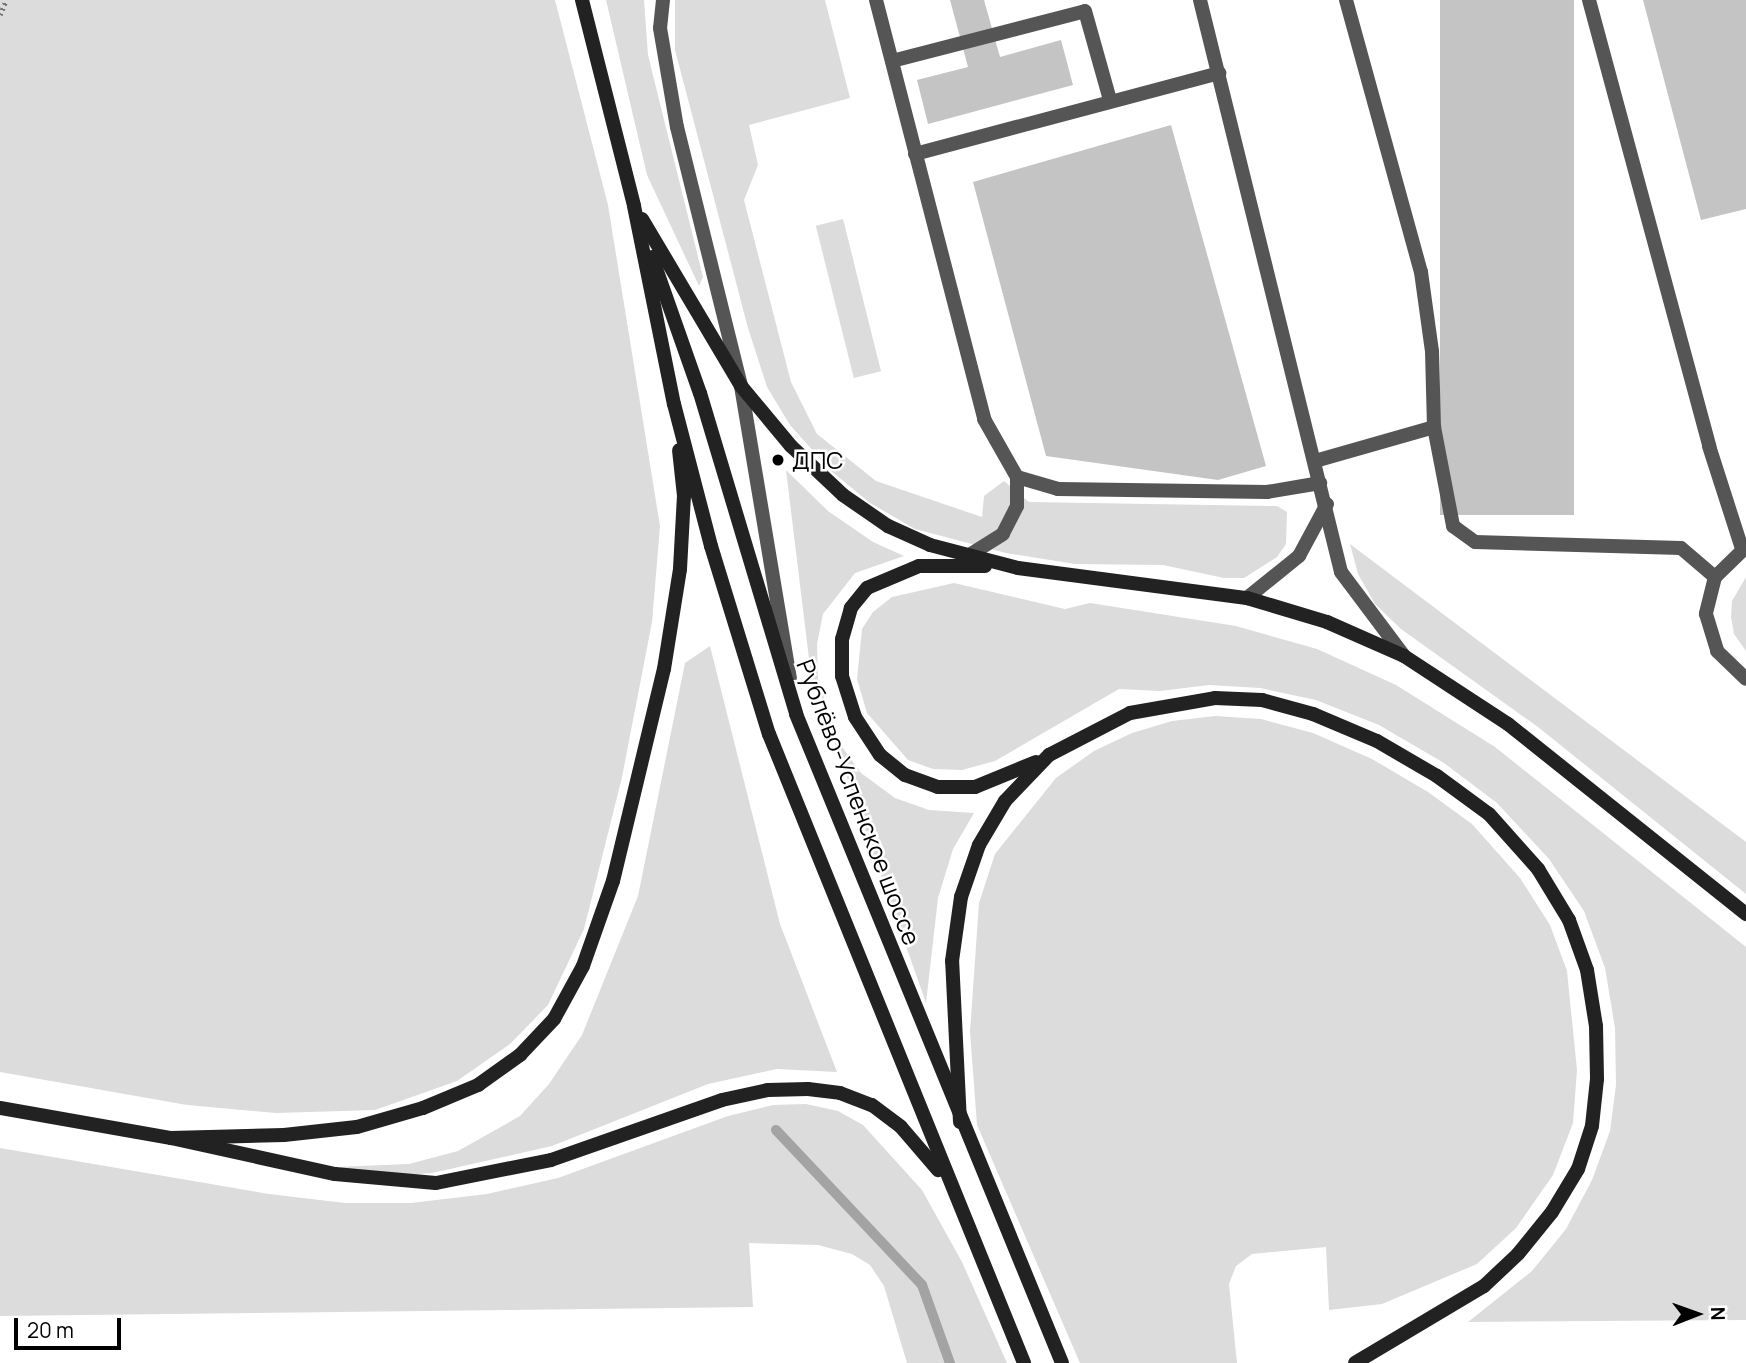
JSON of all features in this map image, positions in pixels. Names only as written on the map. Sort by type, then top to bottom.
[{"type":"main road","name":"Рублёво-Успенское шоссе","points":[[582,0],[634,206],[674,404],[711,546],[769,734],[947,1180],[1024,1363]]},
{"type":"main road","name":"Рублёво-Успенское шоссе","points":[[634,206],[700,393],[796,713],[960,1122],[1062,1363]]},
{"type":"main road","points":[[634,206],[741,386],[791,446],[843,495],[888,526],[969,555],[1018,568]]},
{"type":"main road","points":[[171,1138],[284,1135],[358,1127],[423,1108],[478,1085],[520,1055],[554,1019],[583,966],[613,881],[664,669],[680,569],[684,496],[674,404]]},
{"type":"main road","points":[[1355,1363],[1483,1286],[1544,1223],[1578,1169],[1592,1126],[1596,1040],[1587,970],[1569,920],[1538,869],[1489,814],[1437,776],[1377,741],[1313,715],[1262,700],[1215,698],[1170,703],[1089,731],[1011,776],[975,787],[938,787],[905,775],[880,755],[855,717],[842,676],[842,639],[848,618],[867,588],[919,566],[1018,568],[1247,598],[1327,622],[1404,656],[1508,724],[1746,914]]},
{"type":"main road","points":[[960,1122],[952,961],[961,897],[979,845],[1004,801],[1049,755]]},
{"type":"main road","points":[[0,1108],[171,1138],[335,1174],[436,1183],[551,1160],[722,1100],[768,1090],[808,1089],[840,1093],[872,1105],[901,1127],[947,1180]]},
{"type":"street","points":[[663,0],[660,28],[677,127],[741,386],[796,713]]},
{"type":"street","points":[[876,0],[984,419],[1017,477],[1017,506],[1003,534],[969,555]]},
{"type":"street","points":[[1200,0],[1341,572],[1404,656]]},
{"type":"street","points":[[1346,0],[1421,272],[1432,351],[1434,428],[1452,526],[1475,542],[1681,548],[1715,577]]},
{"type":"street","points":[[1589,0],[1709,446],[1744,548],[1715,577],[1706,614],[1711,640],[1724,662],[1746,679]]},
{"type":"street","points":[[892,61],[1086,6],[1110,100]]},
{"type":"street","points":[[915,154],[1219,73]]},
{"type":"street","points":[[1315,461],[1434,428]]},
{"type":"street","points":[[1017,477],[1058,489],[1267,492],[1320,483]]},
{"type":"street","points":[[1247,598],[1299,555],[1326,505]]},
{"type":"path","points":[[0,15],[6,0]]},
{"type":"shaded area","points":[[0,0],[555,0],[608,205],[660,526],[652,622],[622,777],[584,929],[548,1005],[510,1044],[457,1081],[375,1110],[276,1113],[187,1105],[0,1072]]},
{"type":"shaded area","points":[[606,0],[644,0],[648,55],[703,277],[699,286],[647,175]]},
{"type":"shaded area","points":[[675,0],[825,0],[850,98],[749,125],[758,165],[744,200],[791,382],[817,434],[876,481],[982,517],[984,496],[1004,481],[1029,502],[1277,506],[1287,512],[1286,544],[1277,557],[1244,578],[1224,578],[1163,565],[1075,564],[1006,553],[915,529],[870,503],[830,470],[790,425],[767,387],[748,328],[675,50]]},
{"type":"shaded area","points":[[843,219],[881,371],[854,378],[816,226]]},
{"type":"shaded area","points":[[786,470],[828,511],[873,542],[904,556],[855,573],[823,614],[817,644],[818,678],[840,744],[861,773],[895,798],[929,810],[974,813],[953,849],[938,898],[926,1003],[811,675]]},
{"type":"shaded area","points":[[1350,544],[1746,842],[1746,894],[1538,727],[1401,629],[1375,604],[1358,574]]},
{"type":"shaded area","points":[[1746,577],[1746,651],[1734,634],[1731,617],[1732,601]]},
{"type":"shaded area","points":[[954,583],[1065,609],[1090,603],[1236,626],[1317,649],[1396,685],[1495,747],[1746,947],[1746,1320],[1468,1322],[1532,1271],[1566,1229],[1592,1180],[1610,1131],[1616,1085],[1615,1028],[1605,968],[1584,911],[1549,859],[1497,803],[1444,763],[1379,725],[1316,700],[1260,688],[1209,685],[1160,691],[1119,689],[995,761],[962,770],[933,769],[908,760],[867,713],[857,679],[862,629],[873,612],[892,597]]},
{"type":"shaded area","points":[[710,646],[780,924],[837,1072],[777,1069],[708,1084],[552,1146],[432,1173],[395,1176],[336,1167],[409,1164],[458,1151],[520,1116],[549,1084],[582,1035],[638,896],[685,663]]},
{"type":"shaded area","points":[[1215,716],[1261,719],[1313,733],[1372,759],[1428,792],[1472,824],[1520,878],[1550,925],[1567,971],[1577,1070],[1573,1123],[1553,1175],[1516,1228],[1477,1264],[1382,1304],[1329,1310],[1326,1247],[1252,1254],[1236,1266],[1229,1284],[1237,1363],[1080,1363],[977,1125],[970,1032],[979,903],[995,854],[1056,778],[1094,751],[1132,733],[1172,721]]},
{"type":"shaded area","points":[[806,1104],[838,1111],[863,1125],[922,1190],[962,1262],[1007,1363],[907,1363],[884,1286],[870,1265],[852,1254],[818,1245],[749,1243],[753,1307],[0,1316],[0,1148],[269,1194],[345,1203],[411,1203],[487,1194],[558,1178],[728,1116],[773,1105]]},
{"type":"building","points":[[950,0],[984,0],[1000,57],[1061,40],[1073,85],[928,124],[917,80],[968,67]]},
{"type":"building","points":[[1440,0],[1574,0],[1574,515],[1440,515]]},
{"type":"building","points":[[1643,0],[1746,0],[1746,209],[1701,220]]},
{"type":"building","points":[[1171,125],[1266,466],[1218,480],[1046,456],[973,182]]},
{"type":"waterway","points":[[776,1130],[922,1285],[950,1363]]},
{"type":"place","name":"ДПС","points":[[778,460]]}]
